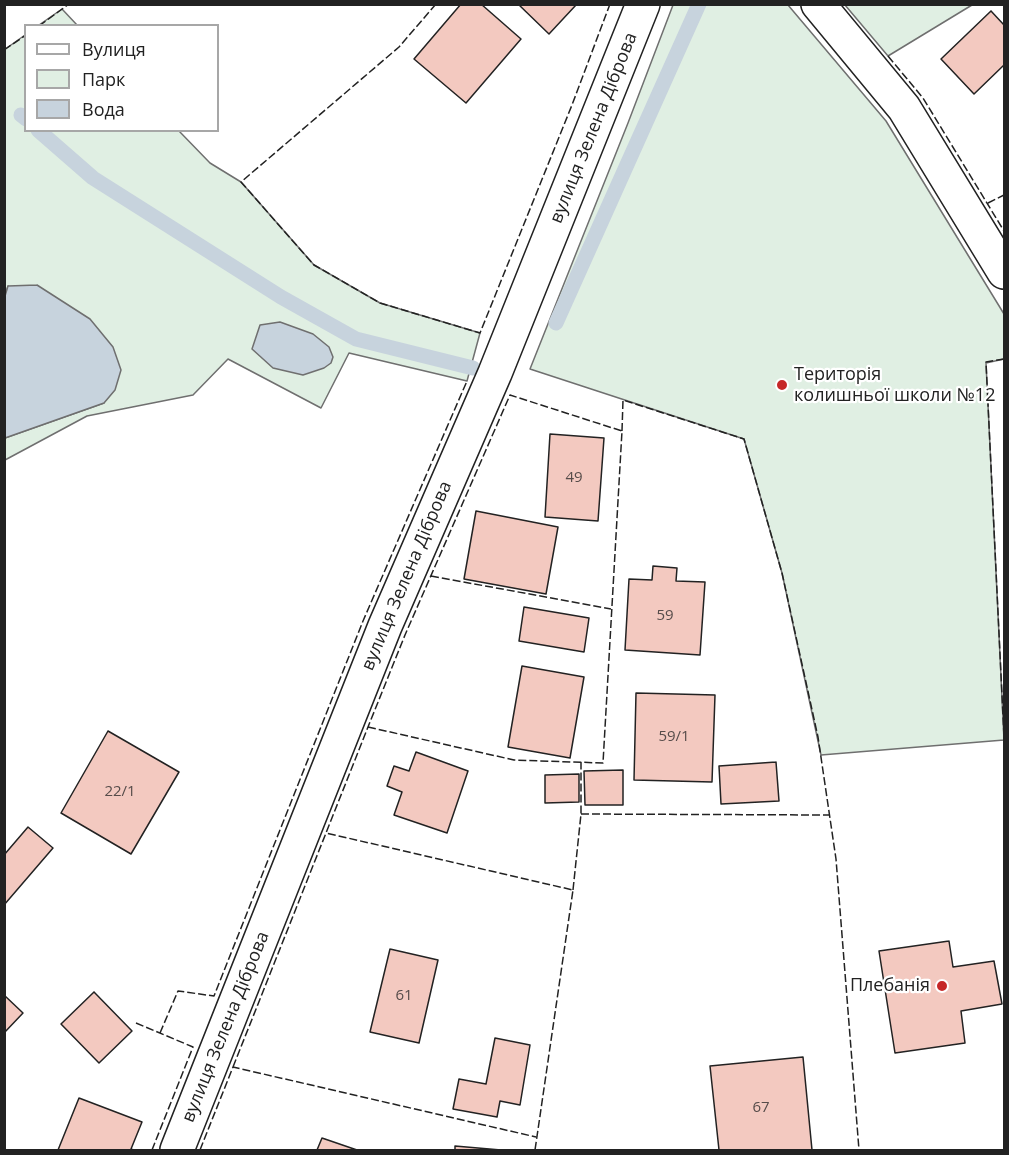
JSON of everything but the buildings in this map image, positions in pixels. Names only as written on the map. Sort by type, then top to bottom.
[{"type":"street","name":"вулиця Зелена Діброва","points":[[177,1150],[385,626],[495,373],[643,4]]},
{"type":"street","points":[[818,4],[904,108],[1005,272]]},
{"type":"green space","name":"Територія колишньої школи №12","points":[[673,5],[788,5],[886,121],[1004,314],[1004,359],[986,363],[1004,740],[821,755],[782,573],[744,439],[530,369]]},
{"type":"green space","points":[[845,5],[972,5],[888,56]]},
{"type":"green space","points":[[62,9],[76,24],[40,24]]},
{"type":"green space","points":[[24,36],[24,132],[180,132],[210,163],[241,182],[314,265],[380,303],[480,333],[467,381],[349,353],[321,408],[228,359],[193,395],[87,416],[5,460],[5,438],[104,403],[8,286],[5,296],[4,50]]},
{"type":"water","points":[[37,285],[90,319],[113,347],[121,370],[115,390],[104,403],[5,438],[5,296],[8,286]]},
{"type":"water","points":[[280,322],[313,334],[329,347],[333,357],[331,363],[324,368],[303,375],[273,368],[252,349],[260,325]]},
{"type":"waterway","points":[[556,323],[699,4]]},
{"type":"waterway","points":[[40,132],[93,178],[281,297],[356,339],[473,368]]},
{"type":"fence","points":[[42,24],[69,4]]},
{"type":"fence","points":[[436,4],[399,47],[241,182],[314,265],[380,303],[480,333],[610,4]]},
{"type":"fence","points":[[4,50],[24,36]]},
{"type":"fence","points":[[888,56],[923,98],[1004,231]]},
{"type":"fence","points":[[988,203],[1004,195]]},
{"type":"fence","points":[[1004,359],[986,362],[1004,737]]},
{"type":"fence","points":[[160,1033],[178,991],[214,996],[363,621],[467,381]]},
{"type":"fence","points":[[368,727],[514,760],[603,763],[622,431],[510,395],[405,635],[368,727],[326,833],[573,890],[535,1150]]},
{"type":"fence","points":[[622,431],[623,400],[744,439],[782,573],[818,737],[836,859],[859,1150]]},
{"type":"fence","points":[[431,576],[611,609]]},
{"type":"fence","points":[[573,890],[581,814],[581,762]]},
{"type":"fence","points":[[581,814],[829,815]]},
{"type":"fence","points":[[233,1067],[326,833]]},
{"type":"fence","points":[[136,1023],[193,1047],[152,1150]]},
{"type":"fence","points":[[200,1150],[233,1067],[536,1137]]},
{"type":"place","name":"Територія колишньої школи №12","points":[[782,385]]},
{"type":"place","name":"Плебанія","points":[[942,986]]}]
